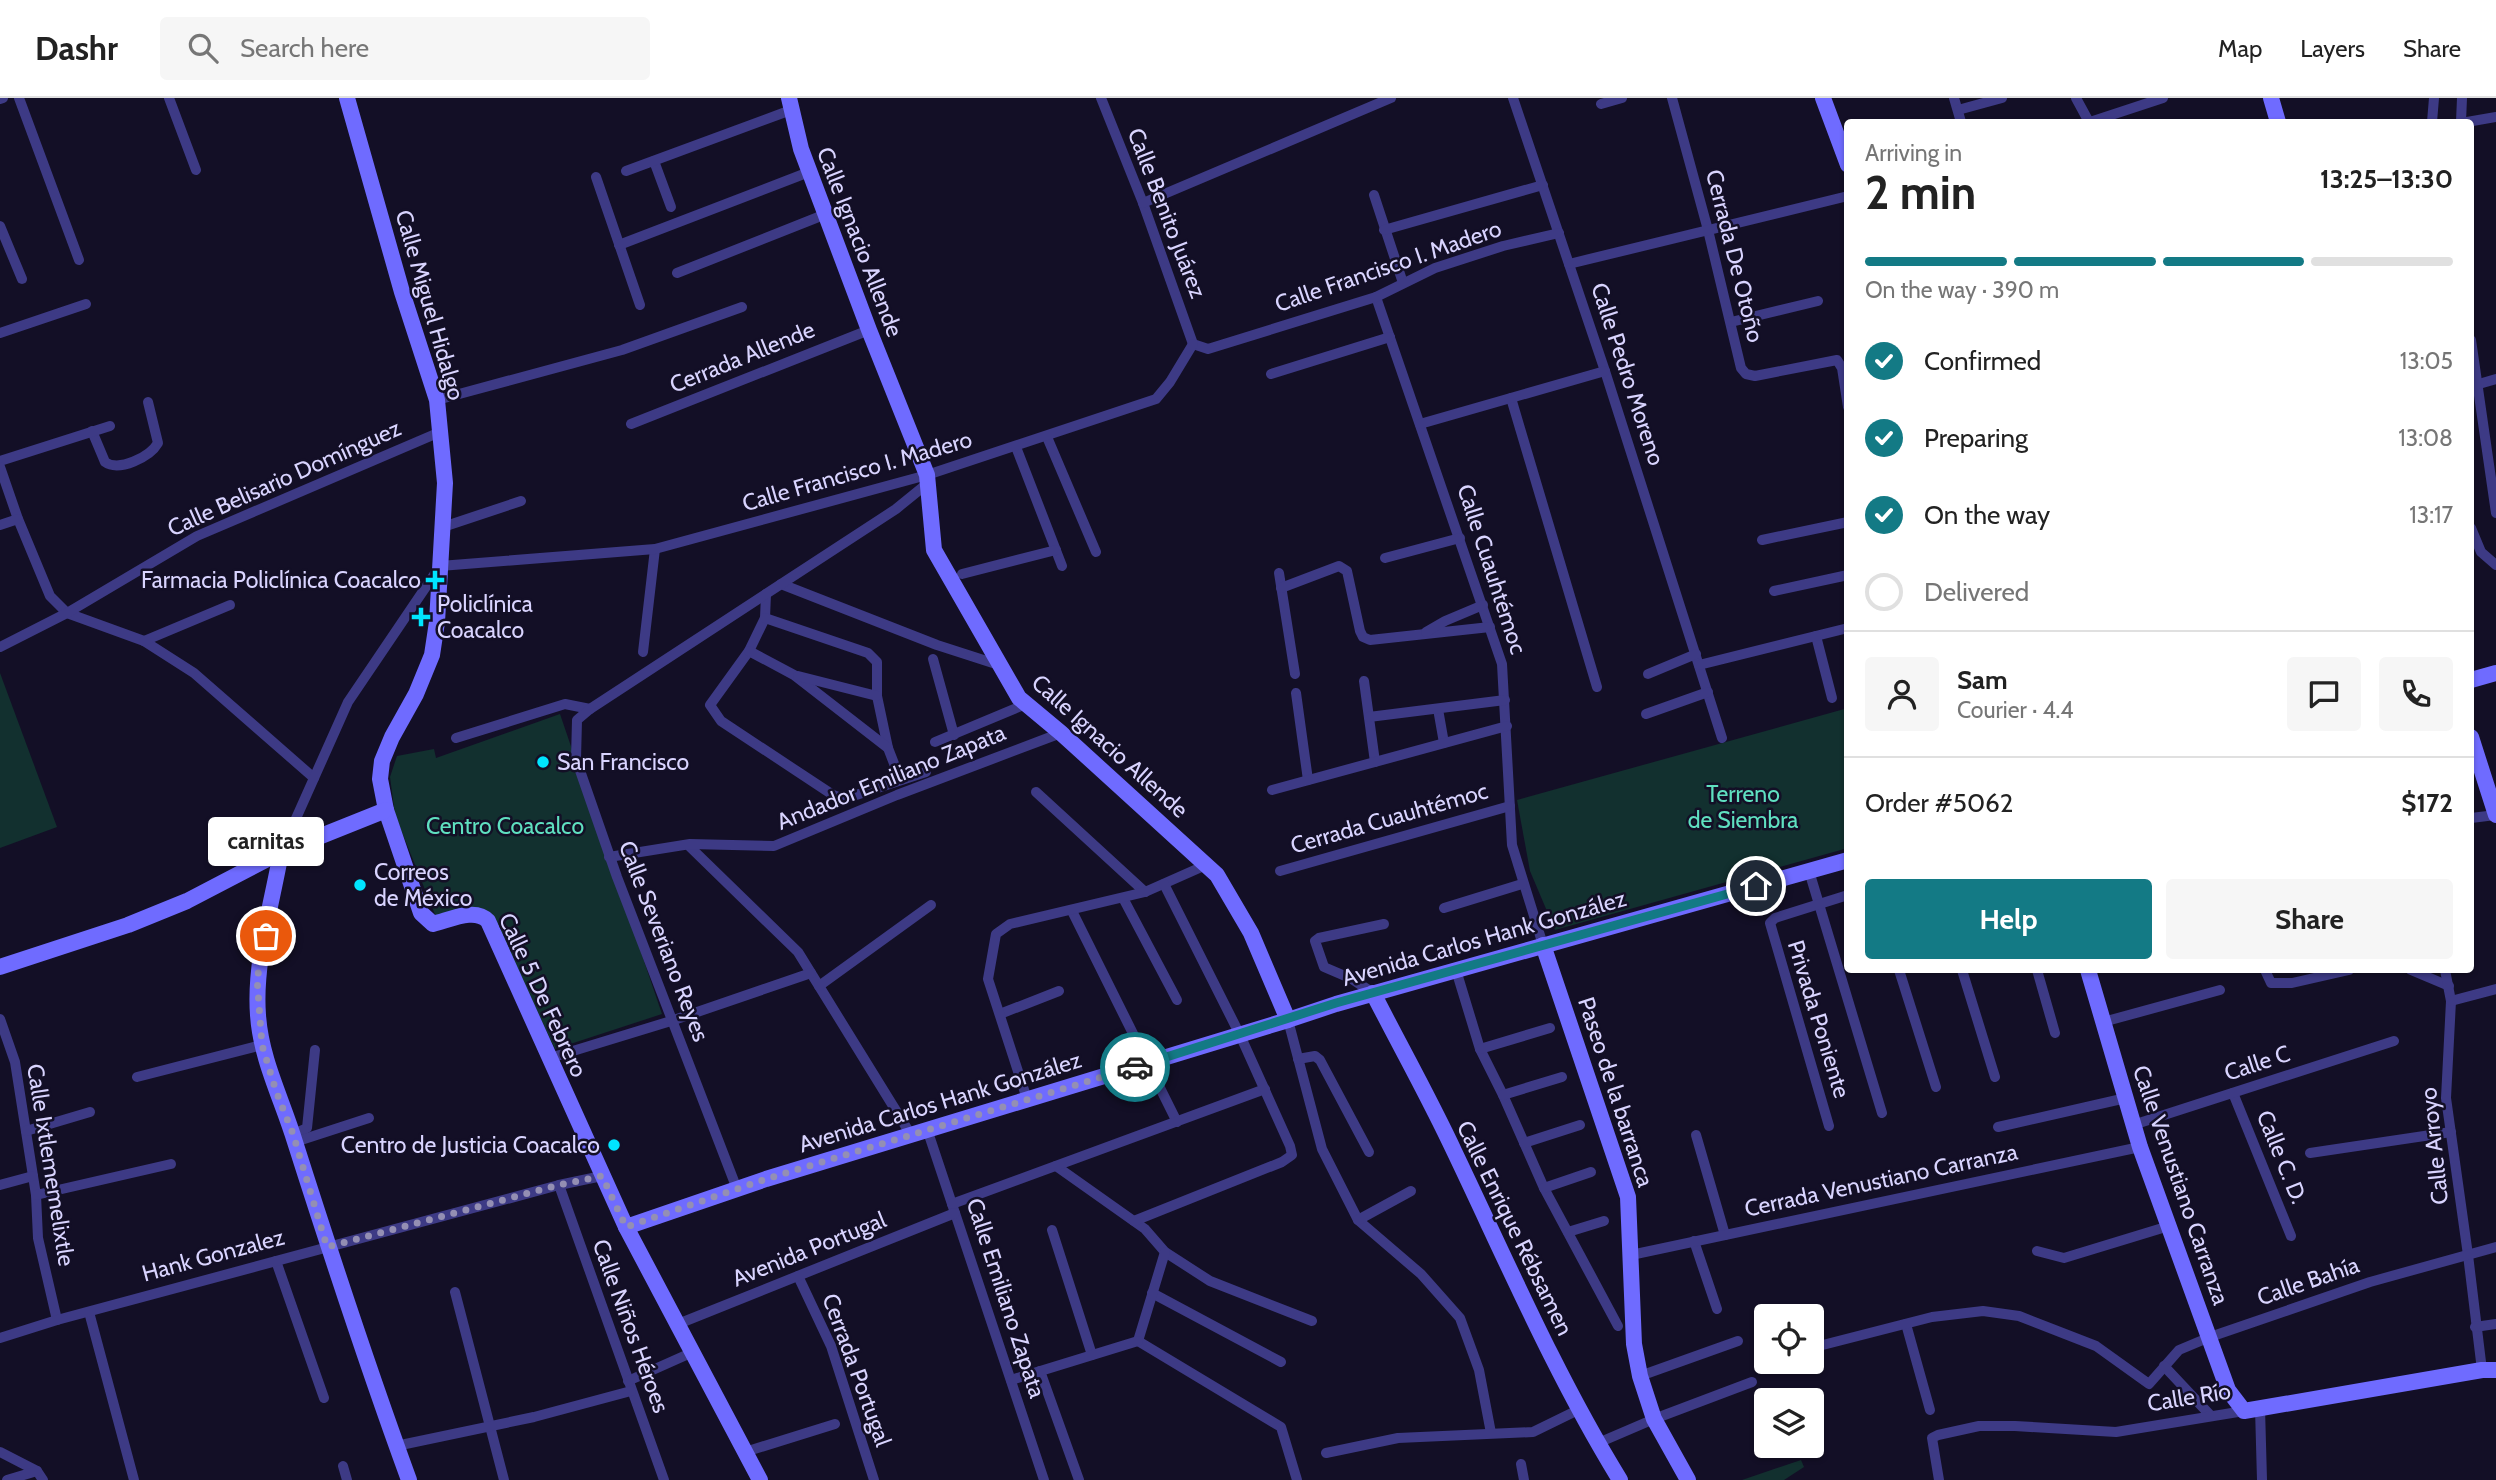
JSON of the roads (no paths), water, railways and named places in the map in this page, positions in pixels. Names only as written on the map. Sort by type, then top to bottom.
[{"type":"street","points":[[19,98],[79,260]]},
{"type":"street","points":[[169,98],[196,170]]},
{"type":"street","name":"Calle Miguel Hidalgo","points":[[346,98],[402,292],[437,401],[445,483],[437,622],[432,655],[416,694],[382,761],[380,779],[386,810]]},
{"type":"street","name":"Calle Benito Juárez","points":[[1101,98],[1143,203],[1193,344]]},
{"type":"street","points":[[1143,203],[1391,98]]},
{"type":"street","name":"Calle Pedro Moreno","points":[[1513,98],[1605,371],[1723,738]]},
{"type":"street","points":[[1601,104],[1622,98]]},
{"type":"street","name":"Cerrada De Otoño","points":[[1672,98],[1708,230],[1741,368],[1746,374],[1755,376],[1837,360],[1842,368],[1844,381]]},
{"type":"street","points":[[1823,98],[1844,154]]},
{"type":"street","points":[[1954,98],[1960,119]]},
{"type":"street","points":[[1958,110],[2002,98]]},
{"type":"street","points":[[2076,98],[2087,119]]},
{"type":"street","points":[[2098,119],[2163,98]]},
{"type":"street","points":[[2271,98],[2277,119]]},
{"type":"street","points":[[2432,119],[2434,98]]},
{"type":"street","points":[[2461,119],[2462,98]]},
{"type":"street","points":[[626,172],[790,104]]},
{"type":"street","name":"Calle Ignacio Allende","points":[[790,104],[809,172],[928,479],[934,550],[1018,698],[1061,733],[1217,875],[1251,933],[1288,1020]]},
{"type":"street","points":[[2474,121],[2496,117]]},
{"type":"street","points":[[654,161],[671,207]]},
{"type":"street","points":[[619,245],[809,172]]},
{"type":"street","points":[[596,177],[640,304]]},
{"type":"street","points":[[1384,230],[1543,185]]},
{"type":"street","points":[[1374,195],[1403,284]]},
{"type":"street","points":[[1569,264],[1844,197]]},
{"type":"street","points":[[677,273],[826,214]]},
{"type":"street","points":[[0,226],[22,279]]},
{"type":"street","name":"Calle Francisco I. Madero","points":[[440,566],[655,549],[928,479],[1156,399],[1170,383],[1193,344],[1208,349],[1376,297],[1435,268],[1503,246],[1559,233]]},
{"type":"street","name":"Calle Cuauhtémoc","points":[[1376,297],[1503,664],[1512,845],[1543,945]]},
{"type":"street","points":[[1731,322],[1818,301]]},
{"type":"street","points":[[0,333],[86,304]]},
{"type":"street","points":[[437,401],[622,351],[743,307]]},
{"type":"street","name":"Cerrada Allende","points":[[631,424],[869,330]]},
{"type":"street","points":[[1271,374],[1390,337]]},
{"type":"street","points":[[1420,424],[1605,371]]},
{"type":"street","points":[[2496,379],[2474,385],[2496,513]]},
{"type":"street","points":[[1511,398],[1597,687]]},
{"type":"street","points":[[92,432],[105,463],[109,466],[148,454],[158,443],[148,402]]},
{"type":"street","points":[[0,461],[110,425]]},
{"type":"street","name":"Calle Belisario Domínguez","points":[[0,646],[67,613],[197,536],[440,432]]},
{"type":"street","points":[[1047,437],[1096,552]]},
{"type":"street","points":[[1016,447],[1062,566]]},
{"type":"street","points":[[0,467],[50,596],[67,613],[144,641],[194,673],[314,778]]},
{"type":"street","points":[[456,738],[565,704],[590,709],[896,509],[928,479]]},
{"type":"street","points":[[443,527],[521,501]]},
{"type":"street","points":[[0,525],[18,519]]},
{"type":"street","points":[[1762,540],[1844,523]]},
{"type":"street","points":[[2474,535],[2481,552],[2496,565]]},
{"type":"street","points":[[1385,558],[1460,538]]},
{"type":"street","points":[[643,652],[655,549]]},
{"type":"street","points":[[962,574],[1056,550]]},
{"type":"street","points":[[409,1480],[327,1247],[262,1045],[257,979],[281,852],[348,702],[440,566]]},
{"type":"street","points":[[1281,589],[1339,566],[1343,567],[1347,571],[1363,637],[1370,640],[1490,627]]},
{"type":"street","points":[[1279,573],[1296,674]]},
{"type":"street","points":[[1774,591],[1844,576]]},
{"type":"street","points":[[781,584],[937,645],[999,665]]},
{"type":"street","points":[[766,594],[765,618],[749,651],[710,705],[721,722],[833,795],[844,799],[926,772]]},
{"type":"street","points":[[144,641],[230,605]]},
{"type":"street","points":[[1423,634],[1445,621],[1483,605]]},
{"type":"street","points":[[765,618],[868,653],[877,662],[877,696],[888,748],[900,779]]},
{"type":"street","points":[[1648,674],[1697,659],[1844,629]]},
{"type":"street","points":[[1816,636],[1832,698]]},
{"type":"street","points":[[749,651],[794,675],[888,748]]},
{"type":"street","points":[[933,659],[954,735]]},
{"type":"street","points":[[2474,679],[2496,673]]},
{"type":"street","points":[[794,675],[877,696]]},
{"type":"street","points":[[1364,681],[1375,762]]},
{"type":"street","points":[[1296,692],[1308,780]]},
{"type":"street","points":[[1646,714],[1708,692]]},
{"type":"street","points":[[1369,717],[1505,700]]},
{"type":"street","points":[[935,742],[1026,704]]},
{"type":"street","name":"Calle Severiano Reyes","points":[[590,709],[577,720],[576,759],[609,857],[737,1189]]},
{"type":"street","points":[[1438,709],[1444,743]]},
{"type":"street","points":[[1272,790],[1507,726]]},
{"type":"street","name":"Andador Emiliano Zapata","points":[[609,857],[688,845],[774,846],[897,795],[1061,733]]},
{"type":"street","points":[[2474,746],[2496,815],[2474,818]]},
{"type":"street","points":[[1036,792],[1145,892]]},
{"type":"street","name":"Cerrada Cuauhtémoc","points":[[1280,871],[1510,806]]},
{"type":"street","points":[[0,967],[128,925],[187,901],[281,852],[386,810]]},
{"type":"street","name":"Calle 5 De Febrero","points":[[386,810],[421,913],[433,924],[475,913],[482,914],[488,921],[602,1176]]},
{"type":"street","points":[[688,845],[798,952],[911,1135]]},
{"type":"street","name":"Avenida Carlos Hank González","points":[[626,1227],[928,1129],[1373,993],[1844,861]]},
{"type":"street","points":[[1027,1099],[988,979],[996,934],[1010,924],[1145,892],[1206,865]]},
{"type":"street","points":[[1809,871],[1882,1113]]},
{"type":"street","points":[[1133,1221],[1292,1155],[1240,1035],[1164,884]]},
{"type":"street","points":[[1444,908],[1522,884]]},
{"type":"street","points":[[1819,906],[1844,897]]},
{"type":"street","points":[[1123,898],[1177,1000]]},
{"type":"street","points":[[819,986],[931,905]]},
{"type":"street","name":"Privada Poniente","points":[[1819,906],[1775,918],[1770,923],[1829,1126]]},
{"type":"street","points":[[1072,911],[1177,1122]]},
{"type":"street","points":[[1373,993],[1352,979],[1324,967],[1315,941],[1384,924]]},
{"type":"street","name":"Paseo de la barranca","points":[[1543,945],[1628,1197],[1634,1344],[1640,1376],[1654,1419],[1688,1480]]},
{"type":"street","points":[[1456,970],[1480,1049],[1544,1188],[1618,1326]]},
{"type":"street","points":[[550,1058],[671,1021],[811,973]]},
{"type":"street","points":[[1900,973],[1936,1087]]},
{"type":"street","points":[[1963,973],[1995,1077]]},
{"type":"street","points":[[2037,973],[2056,1033]]},
{"type":"street","name":"Calle Venustiano Carranza","points":[[2089,973],[2140,1147],[2228,1390],[2252,1409]]},
{"type":"street","points":[[2266,973],[2271,983],[2292,983],[2335,973]]},
{"type":"street","points":[[2418,973],[2449,986]]},
{"type":"street","name":"Calle Arroyo","points":[[2446,973],[2451,1001],[2446,1098],[2468,1255],[2475,1327],[2489,1370]]},
{"type":"street","points":[[2451,1001],[2496,989]]},
{"type":"street","points":[[2103,1022],[2220,990]]},
{"type":"street","points":[[1000,1014],[1059,991]]},
{"type":"street","name":"Calle Enrique Rébsamen","points":[[1373,993],[1454,1151],[1510,1273],[1578,1410],[1620,1480]]},
{"type":"street","name":"Calle Ixtlememelixtle","points":[[0,1019],[15,1062],[36,1195],[38,1238],[57,1320]]},
{"type":"street","points":[[1288,1020],[1322,1149],[1358,1220],[1421,1275],[1460,1318],[1479,1370],[1490,1433]]},
{"type":"street","points":[[1480,1049],[1550,1028]]},
{"type":"street","name":"Calle C","points":[[2133,1125],[2394,1041]]},
{"type":"street","points":[[136,1077],[262,1045]]},
{"type":"street","points":[[294,1138],[307,1128],[315,1050]]},
{"type":"street","points":[[1298,1059],[1315,1056],[1320,1060],[1368,1152]]},
{"type":"street","points":[[1503,1095],[1562,1077]]},
{"type":"street","name":"Avenida Portugal","points":[[678,1324],[1056,1166],[1265,1089]]},
{"type":"street","name":"Calle C. D.","points":[[2234,1093],[2291,1236]]},
{"type":"street","points":[[1998,1127],[2126,1098]]},
{"type":"street","points":[[26,1130],[90,1112]]},
{"type":"street","points":[[294,1138],[369,1118]]},
{"type":"street","points":[[1524,1143],[1580,1125]]},
{"type":"street","name":"Calle Emiliano Zapata","points":[[928,1129],[1044,1480]]},
{"type":"street","points":[[2310,1153],[2451,1132]]},
{"type":"street","points":[[1696,1135],[1725,1235]]},
{"type":"street","name":"Cerrada Venustiano Carranza","points":[[1631,1255],[2140,1147]]},
{"type":"street","points":[[36,1195],[171,1164]]},
{"type":"street","points":[[1056,1166],[1145,1229],[1165,1252],[1210,1280],[1312,1321]]},
{"type":"street","points":[[1544,1188],[1591,1172]]},
{"type":"street","points":[[602,1176],[626,1227],[760,1480]]},
{"type":"street","name":"Hank Gonzalez","points":[[0,1338],[327,1247],[602,1176]]},
{"type":"street","points":[[0,1185],[33,1177]]},
{"type":"street","name":"Calle Niños Héroes","points":[[559,1185],[664,1480]]},
{"type":"street","points":[[1358,1220],[1411,1191]]},
{"type":"street","points":[[1568,1232],[1604,1221]]},
{"type":"street","points":[[2037,1251],[2064,1258],[2168,1226]]},
{"type":"street","points":[[1052,1230],[1092,1355]]},
{"type":"street","points":[[1694,1241],[1717,1310]]},
{"type":"street","name":"Calle Bahía","points":[[1906,1324],[1932,1317],[1983,1311],[2018,1316],[2096,1346],[2149,1384],[2179,1350],[2210,1337],[2370,1282],[2496,1247]]},
{"type":"street","points":[[1138,1341],[1165,1252]]},
{"type":"street","points":[[276,1261],[324,1398]]},
{"type":"street","name":"Cerrada Portugal","points":[[798,1276],[831,1346],[872,1480]]},
{"type":"street","points":[[455,1292],[504,1480]]},
{"type":"street","points":[[1152,1293],[1281,1362]]},
{"type":"street","points":[[89,1312],[134,1480]]},
{"type":"street","points":[[1824,1345],[1906,1324],[1930,1410]]},
{"type":"street","points":[[2475,1327],[2496,1324]]},
{"type":"street","points":[[1640,1376],[1738,1340]]},
{"type":"street","points":[[1011,1380],[1138,1341],[1281,1427],[1297,1480]]},
{"type":"street","points":[[397,1446],[534,1417],[629,1386],[693,1352]]},
{"type":"street","points":[[2164,1366],[2211,1416]]},
{"type":"street","name":"Calle Río","points":[[1939,1480],[1932,1438],[1979,1426],[2116,1432],[2489,1370]]},
{"type":"street","points":[[1040,1371],[1079,1480]]},
{"type":"street","points":[[1598,1443],[1752,1382]]},
{"type":"street","points":[[2252,1409],[2262,1480]]},
{"type":"street","points":[[1326,1453],[1398,1438],[1533,1432],[1578,1410]]},
{"type":"street","points":[[745,1452],[835,1424]]},
{"type":"street","points":[[0,1452],[40,1476]]},
{"type":"street","points":[[1521,1464],[1524,1480]]},
{"type":"street","points":[[343,1465],[346,1480]]},
{"type":"street","points":[[8,1480],[40,1476]]},
{"type":"place","name":"Farmacia Policlínica Coacalco","points":[[435,580]]},
{"type":"place","name":"Policlínica Coacalco","points":[[421,617]]},
{"type":"place","name":"San Francisco","points":[[543,762]]},
{"type":"place","name":"Correos de México","points":[[360,885]]},
{"type":"place","name":"carnitas","points":[[266,936]]},
{"type":"place","name":"Centro de Justicia Coacalco","points":[[614,1145]]},
{"type":"park label","name":"Terreno de Siembra","points":[[1743,807]]},
{"type":"park label","name":"Centro Coacalco","points":[[505,826]]}]
